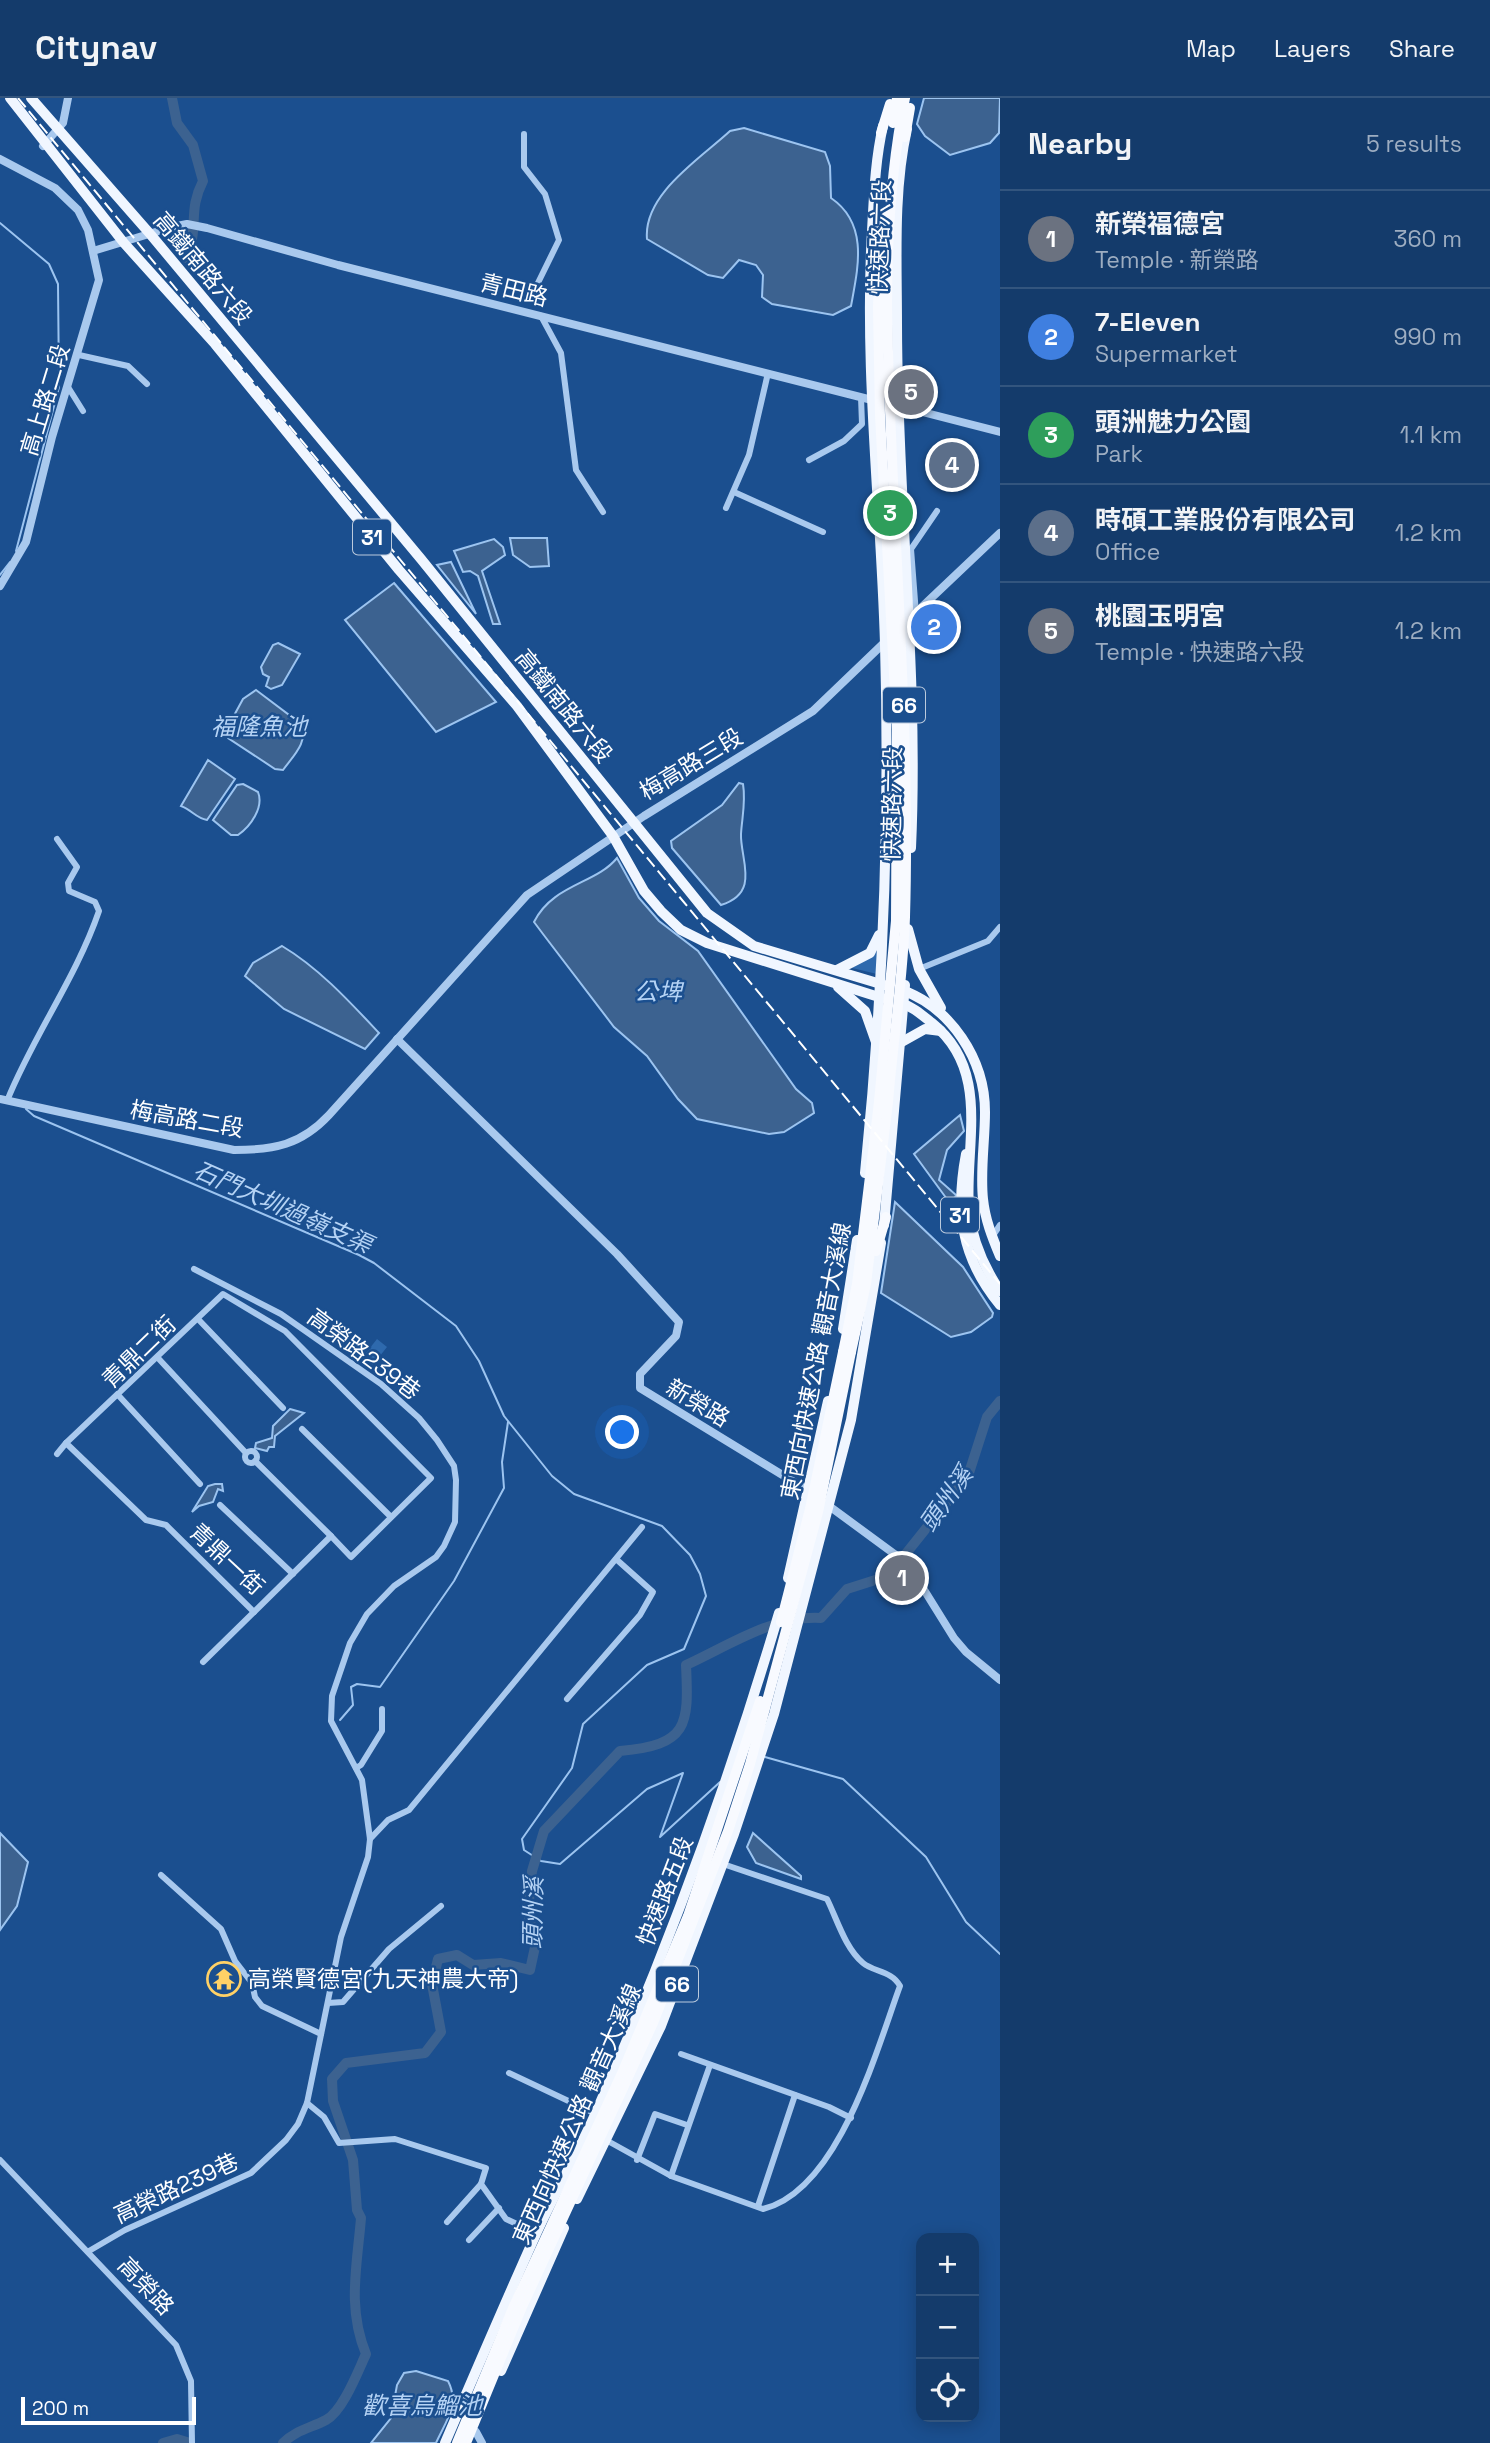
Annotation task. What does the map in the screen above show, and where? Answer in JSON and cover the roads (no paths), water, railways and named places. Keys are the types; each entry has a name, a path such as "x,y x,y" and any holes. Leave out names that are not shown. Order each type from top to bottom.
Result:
{"highway":[{"path":"881,133 892,98"},
{"name":"東西向快速公路 觀音大溪線","path":"883,1102 895,921 897,729 880,415 878,307 892,98"},
{"name":"東西向快速公路 觀音大溪線","path":"457,2443 556,2210 645,2020 717,1835 769,1670 810,1509 862,1284 905,921 905,728 889,417 887,251 897,137 905,98"},
{"path":"905,136 913,98"},
{"path":"862,1211 862,1284"},
{"path":"862,1284 886,1217"},
{"name":"東西向快速公路 觀音大溪線","path":"469,2443 522,2309 653,2023 728,1831 750,1764 818,1512 847,1352"}],"main road":[{"name":"31","path":"10,98 44,144"},
{"name":"31","path":"31,98 57,130"},
{"name":"高鐵南路六段","path":"57,130 151,234 421,559 707,913 754,946 905,991 939,1009 961,1037 973,1058 984,1094 983,1198 992,1237 1000,1256"},
{"name":"快速路六段","path":"805,1489 834,1378 862,1211 878,1048 878,998 884,918 885,642 866,398 870,268 881,133"},
{"name":"快速路六段","path":"828,1505 851,1420 886,1217 905,991 914,778 913,616 897,406 899,223 905,136"},
{"name":"高鐵南路六段","path":"44,144 124,243 215,344 399,570 517,706 613,836 645,891 681,930 707,943 819,976 878,998 904,1003 942,1031 962,1063 972,1097 970,1213 978,1247 1000,1291"},
{"path":"837,970 870,953 884,918"},
{"name":"31","path":"907,923 919,969 961,1037"},
{"path":"819,976 844,989 866,1011 878,1048"},
{"path":"900,1043 925,1029 942,1031"},
{"name":"高鐵南路六段","path":"973,1115 959,1195 960,1216 971,1262 1000,1305"},
{"name":"快速路五段","path":"445,2443 537,2234 596,2114 675,1919 734,1758 773,1633 805,1489"},
{"name":"快速路五段","path":"469,2443 569,2217 661,2025 723,1864 774,1714 828,1505"}],"street":[{"path":"44,144 63,123 68,98"},
{"path":"524,134 524,167 545,194 559,240 534,291"},
{"name":"高上路二段","path":"0,159 55,188 67,198 88,230 99,280 26,542 0,586"},
{"name":"青田路","path":"124,243 172,227 196,226 1000,432"},
{"path":"93,251 124,243"},
{"path":"541,316 561,353 576,470 603,512"},
{"path":"79,355 128,366 147,384"},
{"path":"726,508 748,454 768,373"},
{"path":"68,387 83,411"},
{"path":"809,460 844,441 862,424 866,398"},
{"path":"734,492 823,532"},
{"path":"913,616 911,549 937,511"},
{"name":"梅高路三段","path":"405,1030 527,895 613,836 813,711 1000,533"},
{"path":"6,1099 60,998 99,911 96,902 69,891 68,883 76,867 57,839"},
{"path":"919,969 988,942 1000,928"},
{"name":"梅高路二段","path":"6,1099 234,1150 270,1150 303,1139 317,1128 405,1030"},
{"name":"新榮路","path":"397,1039 617,1254 679,1322 676,1336 640,1374 640,1388 805,1489 908,1564 954,1638 966,1652 1000,1679"},
{"path":"992,1237 1000,1225"},
{"name":"高榮路239巷","path":"89,2251 125,2230 251,2174 286,2140 298,2124 307,2103 341,1937 368,1857 370,1839 362,1780 329,1712 338,1673 367,1614 394,1586 436,1558 454,1522 454,1466 419,1418 381,1384 281,1314 194,1269"},
{"name":"青鼎二街","path":"57,1454 223,1294 285,1331 431,1478 391,1517"},
{"path":"198,1319 283,1408"},
{"path":"158,1358 246,1453 246,1461 255,1461 351,1557 391,1517 302,1429"},
{"path":"119,1396 200,1485"},
{"name":"青鼎一街","path":"66,1443 146,1520 166,1525 254,1612 331,1536"},
{"path":"220,1505 293,1574"},
{"path":"370,1839 388,1820 409,1810 642,1527"},
{"path":"567,1699 640,1615 653,1592 616,1559"},
{"path":"203,1662 254,1612"},
{"path":"356,1768 361,1765 382,1731 382,1709"},
{"path":"606,2140 637,2160 671,2176 763,2209 772,2207 813,2177 851,2118 900,1986 897,1981 864,1964 850,1947 827,1899 723,1864"},
{"path":"161,1875 221,1929 235,1961 252,1983 254,1997 262,2006 321,2034"},
{"path":"328,2003 343,2002 388,1949 441,1906"},
{"path":"681,2054 851,2118"},
{"path":"671,2176 709,2065"},
{"path":"509,2073 596,2114"},
{"path":"758,2206 795,2095"},
{"path":"307,2103 324,2117 339,2143 395,2139 486,2168 481,2184 447,2222"},
{"path":"637,2160 655,2114 687,2125"},
{"name":"高榮路","path":"0,2160 89,2251 180,2351 191,2381 192,2443"},
{"path":"481,2184 506,2219 537,2234"},
{"path":"469,2240 499,2208"},
{"path":"476,2432 482,2443"}],"water":[{"path":"924,98 1000,98 999,133 990,143 950,155 925,136 917,124"},
{"path":"744,128 825,152 830,166 831,198 851,220 856,234 858,262 851,306 833,315 772,304 762,297 763,275 756,265 739,260 723,278 708,275 647,239 648,223 654,207 676,178 730,131"},
{"path":"510,538 547,538 549,566 530,567 513,555"},
{"path":"494,539 503,547 505,555 482,571 500,624 493,624 478,576 470,571 463,572 454,551"},
{"path":"451,562 476,614 437,565"},
{"path":"394,583 496,702 436,732 345,620"},
{"path":"278,643 300,654 282,685 271,689 266,686 269,677 263,674 261,667 273,645"},
{"name":"福隆魚池","path":"256,690 301,724 301,743 283,770 275,769 228,738 225,732 243,699"},
{"path":"208,760 235,779 207,820 181,806"},
{"path":"739,783 743,784 744,791 741,844 745,884 733,900 721,905 672,848 671,841 722,805"},
{"path":"243,784 258,792 258,810 247,827 238,835 231,835 213,820 237,785"},
{"name":"公埤","path":"617,858 639,898 659,921 698,951 796,1089 812,1103 814,1113 784,1132 769,1134 697,1119 678,1099 647,1056 614,1027 534,922 552,900 598,874"},
{"path":"282,946 321,975 379,1033 365,1049 284,1009 245,976 253,963"},
{"path":"960,1115 964,1131 947,1150 939,1180 956,1195 952,1206 914,1154"},
{"path":"895,1202 963,1267 993,1313 992,1317 971,1332 951,1337 881,1293"},
{"path":"290,1409 304,1413 275,1436 274,1447 269,1447 267,1451 255,1448 256,1443 272,1438 273,1426"},
{"path":"222,1484 223,1491 218,1489 213,1502 199,1506 192,1512 208,1486"},
{"path":"0,1833 28,1862 17,1906 0,1930"},
{"path":"753,1833 801,1876 801,1879 756,1863 747,1847"},
{"name":"歡喜烏鰡池","path":"416,2371 448,2381 451,2389 452,2405 436,2443 371,2443 391,2418 397,2385 404,2373"}],"waterway":[{"path":"172,98 177,123 193,145 203,181 198,192 192,237 186,258"},
{"name":"石門大圳過嶺支渠","path":"0,223 49,264 58,284 59,387 16,551"},
{"name":"石門大圳過嶺支渠","path":"0,575 10,562"},
{"name":"石門大圳過嶺支渠","path":"26,1109 34,1116 374,1263 456,1326 479,1361 504,1416 552,1476 574,1494 662,1526 690,1555 700,1574 706,1596 684,1649 647,1665 583,1724 572,1768 522,1839 524,1850 541,1861 560,1864 647,1789 683,1773 660,1837 720,1782"},
{"name":"頭州溪","path":"283,2443 332,2415 349,2390 366,2354 360,2337 355,2303 361,2218 357,2210 353,2160 333,2101 332,2079 346,2063 425,2053 441,2032 432,1984 438,1959 457,1955 473,1965 501,1963 530,1970 535,1947 528,1911 532,1871 544,1831 620,1751 659,1744 680,1729 687,1703 686,1665 768,1627 803,1618 821,1618 847,1589 888,1576 968,1476 987,1417 1000,1401"},
{"path":"340,1720 353,1705 351,1687 357,1684 380,1687 454,1581 504,1488 502,1462 508,1422"},
{"name":"石門大圳過嶺支渠","path":"765,1757 843,1779 926,1857 966,1922 1000,1954"},
{"name":"頭州溪","path":"163,2443 177,2439 190,2443"}],"railway":[{"path":"18,98 1000,1284"}],"place":[{"name":"桃園玉明宮","path":"911,392"},
{"name":"時碩工業股份有限公司","path":"952,465"},
{"name":"頭洲魅力公園","path":"890,513"},
{"name":"7-Eleven","path":"934,627"},
{"name":"新榮福德宮","path":"902,1578"},
{"name":"高榮賢德宮(九天神農大帝)","path":"224,1979"}]}
